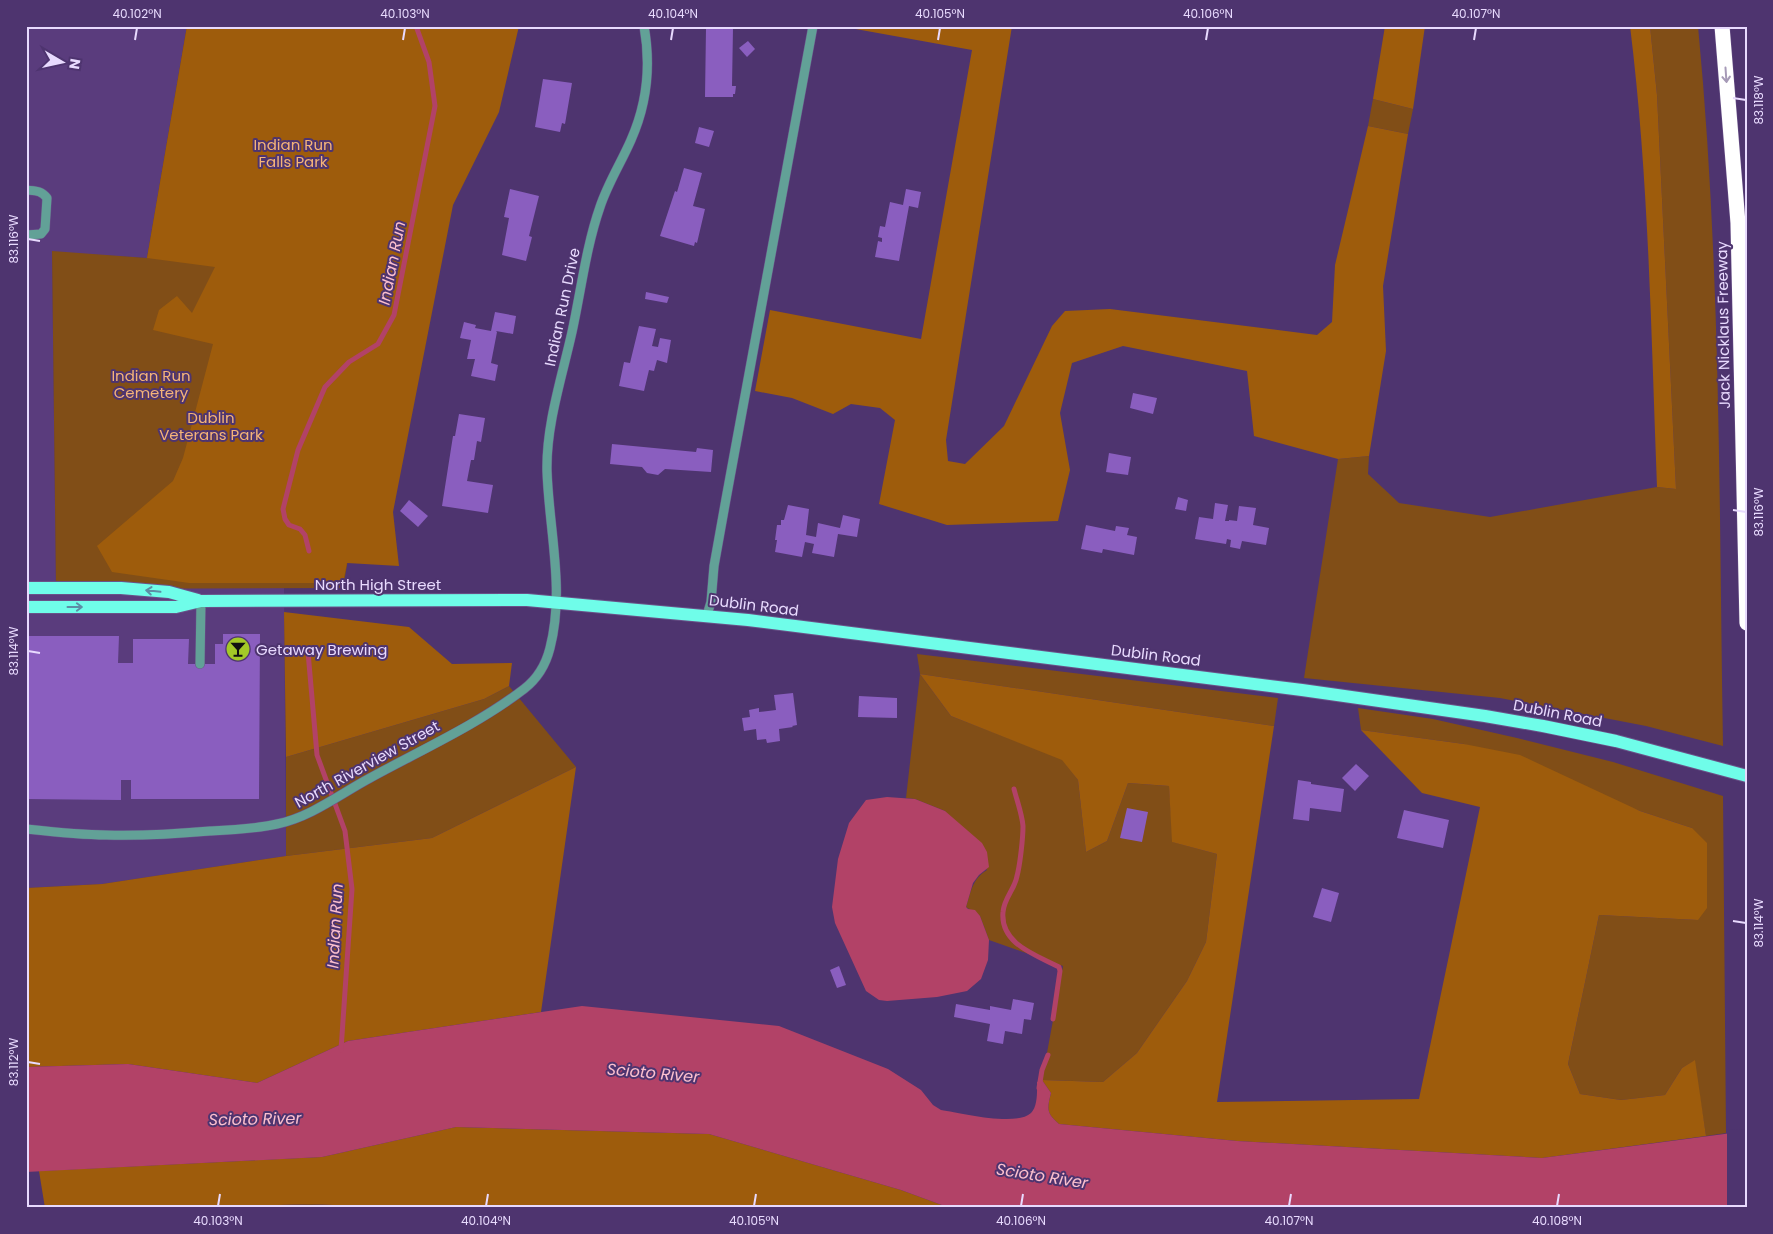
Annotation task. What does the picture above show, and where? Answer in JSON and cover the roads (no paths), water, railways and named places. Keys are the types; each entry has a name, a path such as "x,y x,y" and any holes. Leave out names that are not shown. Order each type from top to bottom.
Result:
{"highway":[{"name":"Jack Nicklaus Freeway","path":"1722,26 1738,223 1747,623"}],"main road":[{"name":"North High Street","path":"26,588 121,588 169,592 201,601"},
{"name":"North High Street","path":"26,607 176,607 201,601 527,600 555,602"},
{"name":"Dublin Road","path":"555,602 707,615 1312,691 1485,716 1616,741 1747,776"}],"street":[{"name":"Indian Run Drive","path":"555,602 555,550 547,469 552,420 592,232 609,184 631,140 641,113 646,90 647,67 647,45 644,26"},
{"path":"707,615 711,602 714,566 724,509 813,26"},
{"path":"26,190 37,190 47,198 45,229 41,234 26,235"},
{"path":"200,664 201,601"},
{"name":"North Riverview Street","path":"26,829 105,835 165,834 257,828 281,823 311,812 474,722 525,688 545,664 553,633 555,602"}],"water":[{"path":"887,797 915,799 945,811 982,843 987,852 989,867 973,883 966,907 975,910 980,916 989,940 988,960 981,979 967,991 937,997 879,1000 866,991 835,923 832,907 838,859 849,823 866,800"},
{"name":"Scioto River","path":"582,1006 779,1026 888,1069 921,1090 933,1105 941,1110 988,1118 1013,1119 1024,1117 1031,1113 1036,1102 1037,1082 1042,1080 1051,1093 1048,1107 1050,1114 1059,1124 1237,1141 1542,1158 1747,1131 1747,1208 950,1208 901,1190 709,1134 456,1127 322,1157 26,1172 26,1067 128,1064 257,1083 348,1041"}],"waterway":[{"name":"Indian Run","path":"309,551 305,535 300,529 289,525 285,519 283,509 298,450 325,387 349,362 378,344 394,315 435,106 429,62 416,26"},
{"name":"Indian Run","path":"308,652 317,755 345,831 352,889 341,1050"},
{"path":"1014,789 1023,826 1016,881 1004,907 1004,923 1007,932 1021,947 1059,967 1053,1019"},
{"path":"1039,1088 1042,1070 1048,1055"}],"place":[{"name":"Getaway Brewing","path":"238,649"}],"park label":[{"name":"Indian Run Falls Park","path":"293,152"},
{"name":"Indian Run Cemetery","path":"151,384"},
{"name":"Dublin Veterans Park","path":"211,426"}]}
